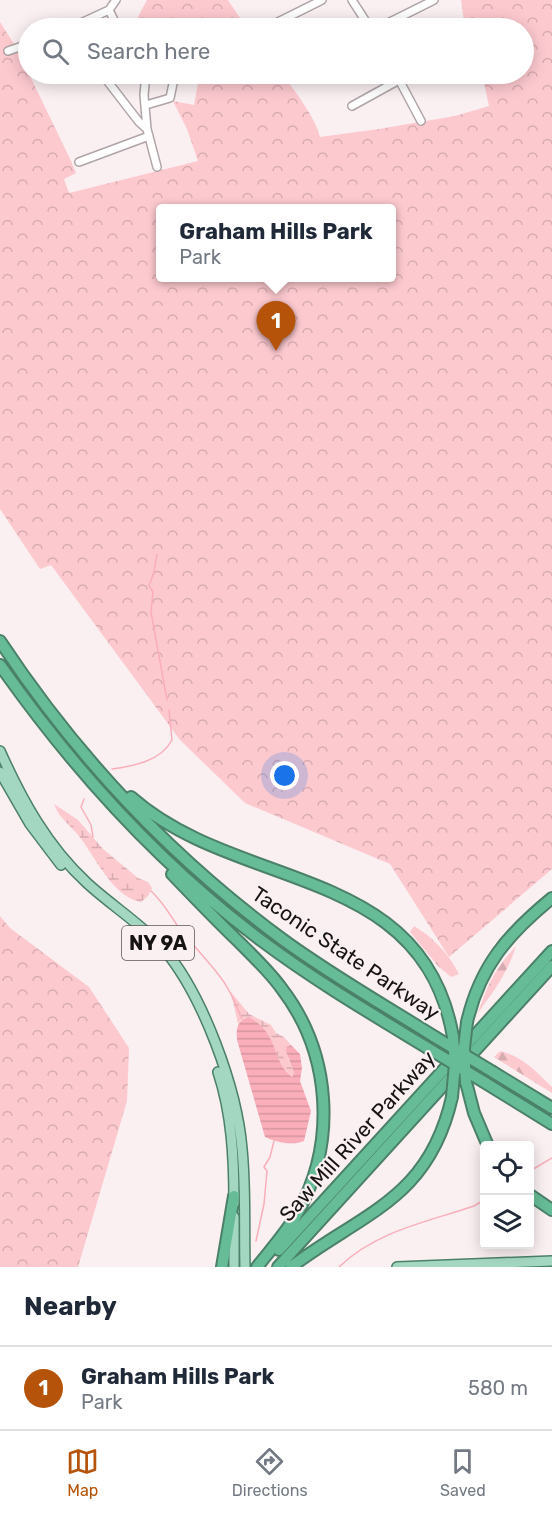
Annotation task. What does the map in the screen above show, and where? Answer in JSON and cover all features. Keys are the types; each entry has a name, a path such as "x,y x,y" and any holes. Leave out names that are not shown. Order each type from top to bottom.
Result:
{"highway":[{"name":"Taconic State Parkway","path":"0,641 53,717 128,803 173,848 254,918 327,970 552,1108"},
{"name":"Taconic State Parkway","path":"0,665 67,755 104,798 191,883 261,940 327,986 552,1124"},
{"path":"92,763 137,803 176,830 347,899 385,921 411,945 431,974 446,1007 453,1037 455,1064 452,1097 444,1126 433,1149 407,1185 381,1209 291,1267"},
{"path":"137,832 163,866 281,987 302,1020 316,1057 324,1110 317,1164 298,1212 261,1265"},
{"path":"486,1141 474,1113 466,1082 464,1058 467,1022 479,984 498,951 517,929 552,898"},
{"name":"Saw Mill River Parkway","path":"261,1265 552,951"},
{"name":"Saw Mill River Parkway","path":"278,1267 552,966"},
{"path":"531,1195 552,1210"},
{"path":"222,1267 234,1196"}],"main road":[{"name":"NY 9A","path":"0,751 29,811 50,841 87,882 156,941 179,969 197,1000 229,1086 240,1130 244,1167 245,1267"},
{"name":"NY 9A","path":"0,772 30,824 52,854 83,887 153,947 187,993 202,1026 223,1089 232,1140 234,1267"},
{"path":"397,1267 551,1264"}],"street":[{"path":"92,18 109,10 116,0"},
{"path":"290,18 313,2 322,0"},
{"path":"352,0 364,18"},
{"path":"398,18 434,0"},
{"path":"109,10 113,18"},
{"path":"8,51 18,48"},
{"path":"110,84 148,133"},
{"path":"146,84 148,133 158,167"},
{"path":"146,105 170,98 173,84"},
{"path":"352,106 385,84"},
{"path":"401,84 421,121"},
{"path":"80,162 148,133"}],"green space":[{"path":"147,0 228,0 240,18 137,18"},
{"path":"461,0 552,0 552,869 449,957 390,864 245,803 180,740 51,565 40,569 0,509 0,22 18,51 18,84 34,84 76,173 64,179 69,193 198,161 187,129 173,101 194,105 198,84 289,84 309,113 320,137 455,116 489,106 484,84 534,84 534,18 464,18"},
{"path":"54,804 78,820 103,849 138,878 148,882 152,888 148,896 141,902 131,899 114,886 78,835 59,814"},
{"path":"0,916 10,928 89,987 129,1048 127,1101 78,1267 0,1267"},
{"path":"414,926 440,947 459,974 451,977 438,966 410,932"},
{"path":"516,946 505,973 478,1013 493,977"},
{"path":"231,992 249,1014 271,1025 276,1033 284,1037 291,1045 287,1047 288,1058 294,1073 292,1077 258,1023 249,1017 242,1019 238,1024"},
{"path":"500,1051 529,1065 552,1087 552,1093 494,1057"}],"shaded area":[{"path":"249,1017 259,1023 265,1031 285,1070 292,1077 294,1073 286,1051 287,1047 291,1045 300,1054 302,1068 300,1081 311,1111 304,1141 284,1143 265,1137 237,1040 238,1026 242,1020"}],"waterway":[{"path":"157,554 149,586 153,592 151,612 167,700"},
{"path":"112,769 154,758 167,747 172,740 169,710"},
{"path":"84,799 81,807 91,825 93,837"},
{"path":"151,891 222,979 242,1019"},
{"path":"256,1241 264,1204 267,1171 264,1167 270,1157 274,1141"},
{"path":"534,1169 552,1158"},
{"path":"339,1267 353,1255 386,1236 480,1202"}],"place":[{"name":"Graham Hills Park","path":"276,351"}]}
